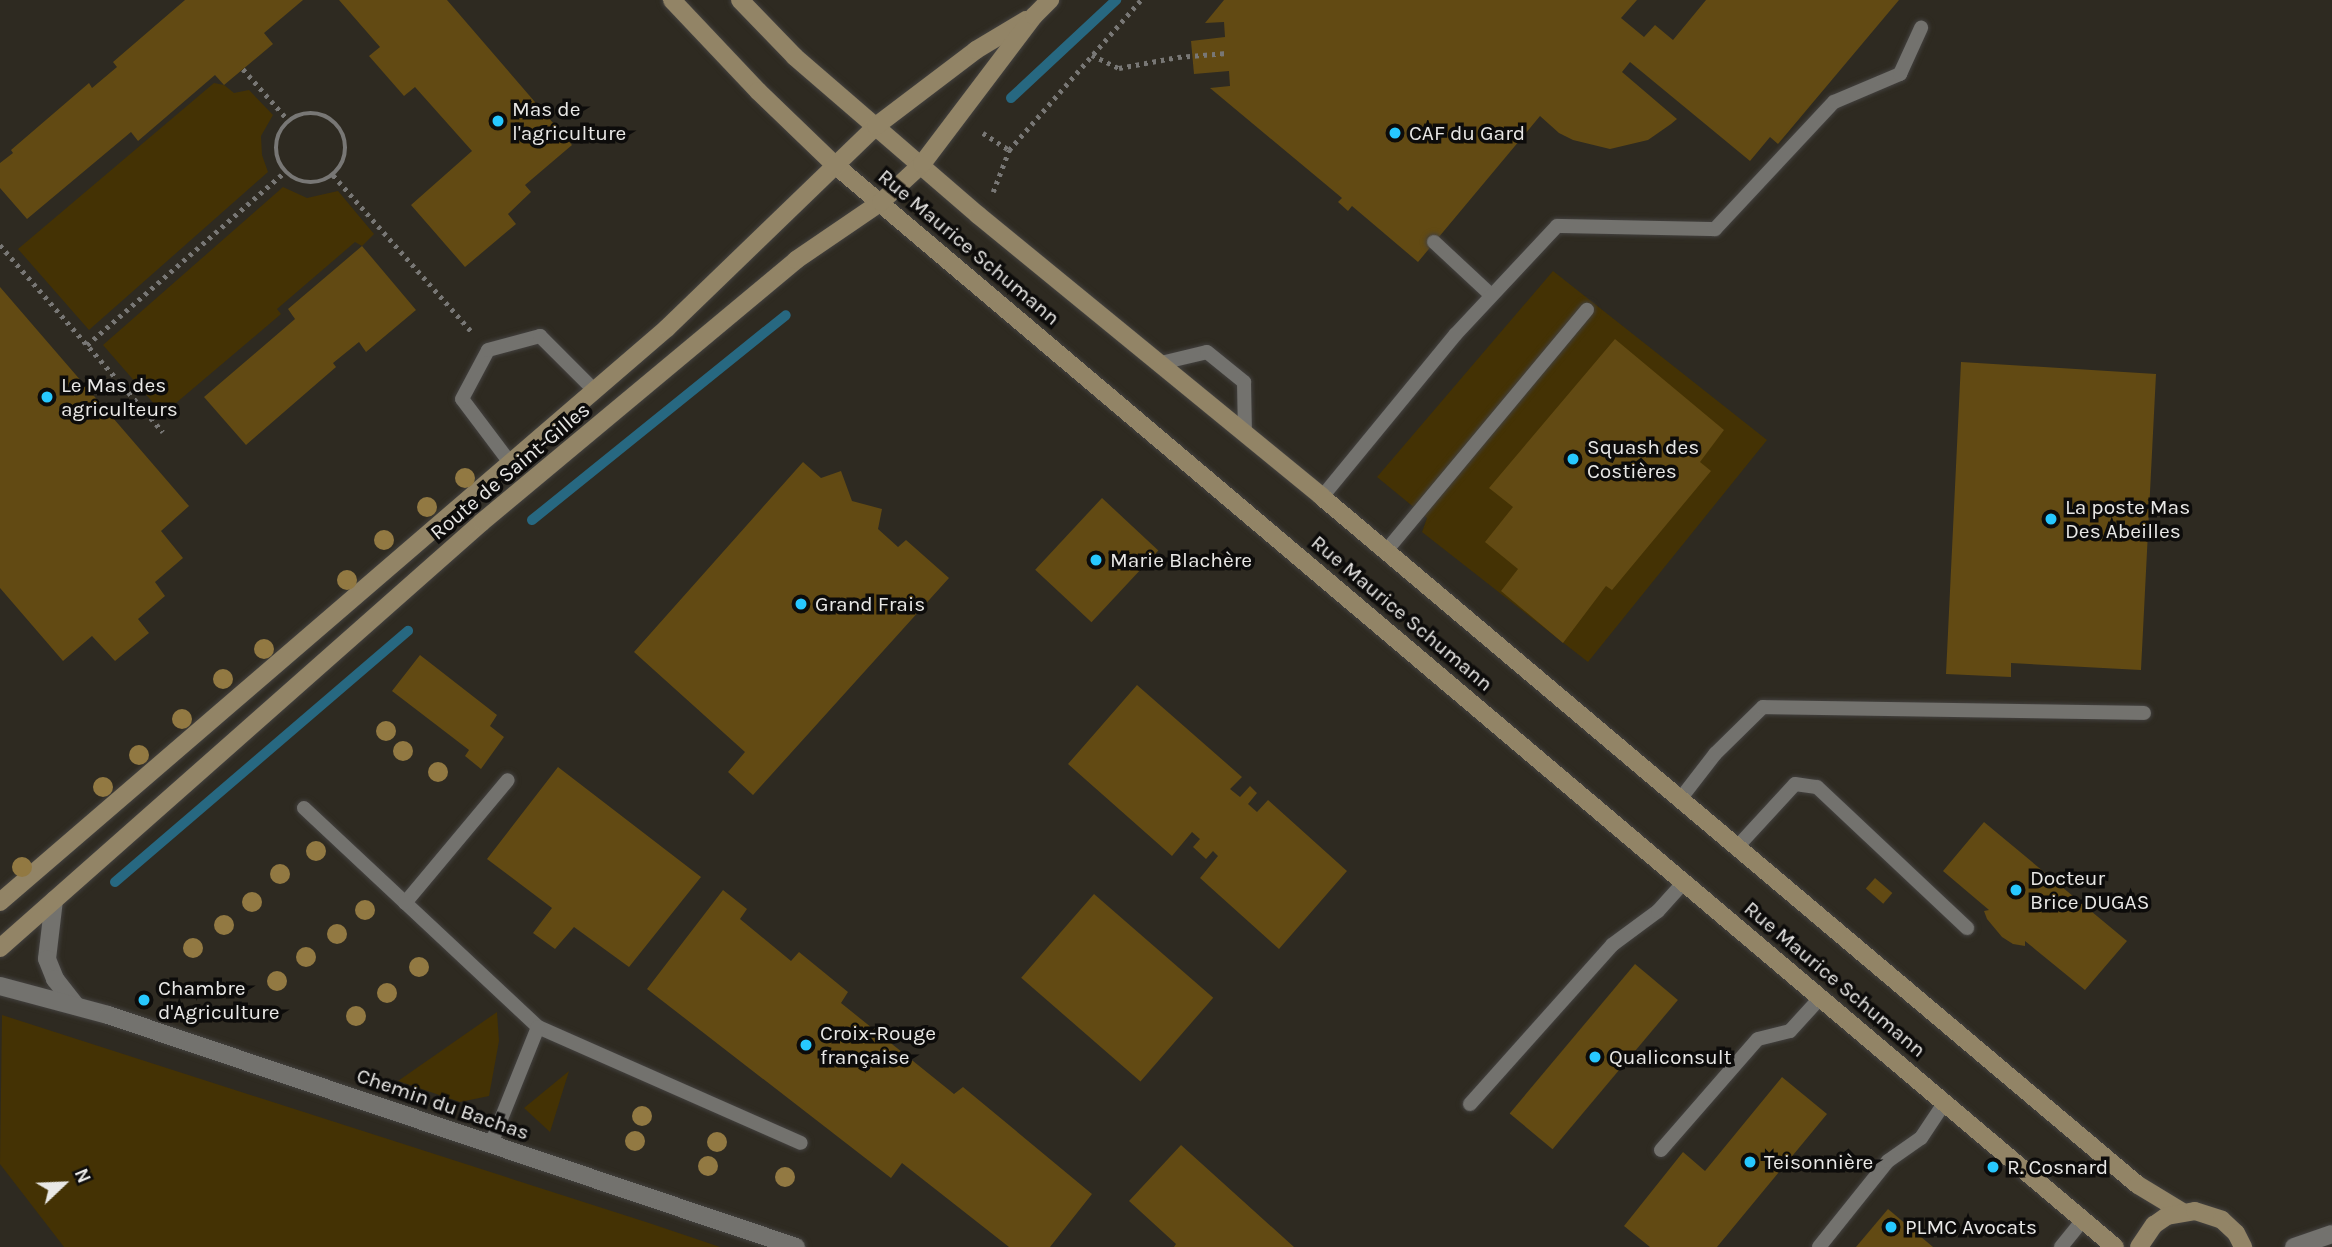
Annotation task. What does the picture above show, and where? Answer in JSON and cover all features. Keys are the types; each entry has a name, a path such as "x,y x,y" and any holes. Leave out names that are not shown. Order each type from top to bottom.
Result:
{"main road":[{"name":"Rue Maurice Schumann","path":"672,0 758,91 835,165 2115,1247"},
{"name":"Rue Maurice Schumann","path":"740,0 795,57 978,215 1322,497 2138,1185 2182,1211"},
{"name":"Route de Saint-Gilles","path":"0,948 530,481 796,260 881,202 922,164 1034,16 1050,0"},
{"name":"Route de Saint-Gilles","path":"0,902 595,391 667,327 876,126 976,50 1034,16"},
{"path":"2139,1247 2154,1225 2182,1211 2209,1213 2222,1220 2236,1233 2243,1247"}],"street":[{"path":"54,900 47,959 55,979 76,1006"},
{"name":"Chemin du Bachas","path":"0,986 76,1006 796,1247"},
{"path":"2294,1247 2332,1234"}],"lane":[{"path":"1322,497 1491,295 1556,226 1715,229 1834,102 1899,74 1920,28"},
{"path":"1434,242 1491,295"},
{"path":"1386,551 1587,310"},
{"path":"511,464 462,399 488,350 540,336 595,391"},
{"path":"1161,363 1207,352 1235,374 1244,382 1245,433"},
{"path":"1681,798 1716,754 1763,707 2144,713"},
{"path":"405,903 508,780"},
{"path":"1738,846 1795,784 1817,788 1968,928"},
{"path":"304,808 538,1027 801,1143"},
{"path":"1471,1104 1612,945 1658,911 1685,881"},
{"path":"1661,1150 1758,1039 1790,1031 1821,997"},
{"path":"491,1144 538,1027"},
{"path":"1819,1247 1888,1161 1921,1138 1945,1102"},
{"path":"2061,1247 2084,1220"}],"path":[{"path":"992,197 1009,150 1141,0"},
{"path":"1093,55 1119,68 1178,57 1227,53"},
{"path":"243,69 289,121"},
{"path":"305,114 317,114 337,124 343,133 345,156 333,175 311,183 300,181 286,171 277,156 276,145 279,134 289,121 305,114"},
{"path":"983,133 1009,150"},
{"path":"87,345 286,171"},
{"path":"333,175 488,350"},
{"path":"0,246 163,432"}],"shaded area":[{"path":"0,0 2332,0 2332,1247 0,1247"},
{"path":"214,83 224,85 234,93 249,90 273,115 261,136 262,155 268,172 89,330 18,249"},
{"path":"283,187 307,198 338,191 374,234 362,246 355,242 277,309 281,314 163,414 103,345"},
{"name":"Squash des Costières","path":"1553,271 1767,440 1588,662 1422,532 1427,518 1377,477"},
{"path":"497,1012 499,1041 489,1096 460,1102 398,1081"},
{"path":"2,1015 720,1247 64,1247 0,1164"},
{"path":"569,1071 550,1132 524,1108"}],"building":[{"path":"185,0 303,0 264,33 273,44 224,85 215,75 138,141 131,132 27,219 0,188 0,163 13,153 11,150 89,83 92,88 117,67 113,62"},
{"name":"Mas de l'agriculture","path":"339,0 447,0 572,145 525,185 531,192 508,214 516,224 465,267 411,205 472,151 415,87 404,96 369,56 380,47"},
{"name":"CAF du Gard","path":"1224,0 1637,0 1621,18 1644,37 1655,25 1673,40 1706,0 1899,0 1778,144 1770,137 1750,161 1630,62 1622,72 1677,119 1648,140 1610,149 1573,140 1559,133 1540,116 1418,262 1352,206 1348,211 1338,202 1342,198 1210,88 1230,86 1229,71 1194,74 1191,41 1225,37 1224,22 1205,23"},
{"path":"362,246 416,310 366,352 359,342 333,363 336,367 246,445 204,397 295,319 288,309"},
{"name":"Le Mas des agriculteurs","path":"0,287 189,506 161,531 183,558 155,582 165,596 138,619 149,633 115,661 92,636 63,661 0,588"},
{"path":"1615,339 1724,430 1700,462 1711,471 1612,590 1606,586 1563,643 1501,591 1518,569 1485,542 1513,507 1489,488"},
{"name":"La poste Mas Des Abeilles","path":"1961,362 2156,374 2141,670 2011,663 2011,677 1946,674"},
{"name":"Grand Frais","path":"803,462 821,478 841,471 852,501 882,509 878,529 898,547 906,540 949,578 753,795 728,772 745,752 634,652"},
{"name":"Marie Blachère","path":"1102,498 1158,551 1091,622 1035,570"},
{"path":"420,655 497,715 490,726 504,737 481,769 465,756 469,750 392,691"},
{"path":"1137,685 1242,777 1230,789 1240,797 1250,786 1257,793 1248,804 1257,812 1268,800 1347,871 1279,949 1200,878 1218,856 1213,851 1206,859 1193,847 1200,839 1192,832 1172,856 1068,764"},
{"path":"558,767 701,877 629,967 574,927 555,949 533,933 552,908 487,859"},
{"name":"Docteur Brice DUGAS","path":"1984,822 2127,941 2085,990 2025,941 2025,946 2013,944 2002,937 1987,919 1984,911 1989,910 1943,871"},
{"path":"1875,878 1892,893 1883,904 1866,889"},
{"name":"Croix-Rouge française","path":"723,890 747,909 740,919 791,961 799,952 848,992 841,1003 954,1094 963,1087 1092,1194 1050,1247 1009,1247 902,1163 891,1178 647,989"},
{"path":"1094,894 1213,998 1140,1081 1021,978"},
{"name":"Qualiconsult","path":"1635,964 1678,1000 1553,1149 1510,1113"},
{"name":"Teisonnière","path":"1782,1077 1827,1114 1717,1247 1650,1247 1624,1226 1683,1152 1705,1171"},
{"path":"1181,1145 1294,1247 1174,1247 1176,1244 1129,1201"},
{"name":"PLMC Avocats","path":"1888,1209 1933,1247 1856,1247"}],"waterway":[{"path":"1011,98 1116,0"},
{"path":"532,520 786,315"},
{"path":"115,882 408,631"}],"place":[{"name":"Mas de l'agriculture","path":"498,121"},
{"name":"CAF du Gard","path":"1395,133"},
{"name":"Le Mas des agriculteurs","path":"47,397"},
{"name":"Squash des Costières","path":"1573,459"},
{"name":"La poste Mas Des Abeilles","path":"2051,519"},
{"name":"Marie Blachère","path":"1096,560"},
{"name":"Grand Frais","path":"801,604"},
{"name":"Docteur Brice DUGAS","path":"2016,890"},
{"name":"Chambre d'Agriculture","path":"144,1000"},
{"name":"Croix-Rouge française","path":"806,1045"},
{"name":"Qualiconsult","path":"1595,1057"},
{"name":"Teisonnière","path":"1750,1162"},
{"name":"R. Cosnard","path":"1993,1167"},
{"name":"PLMC Avocats","path":"1891,1227"}]}
